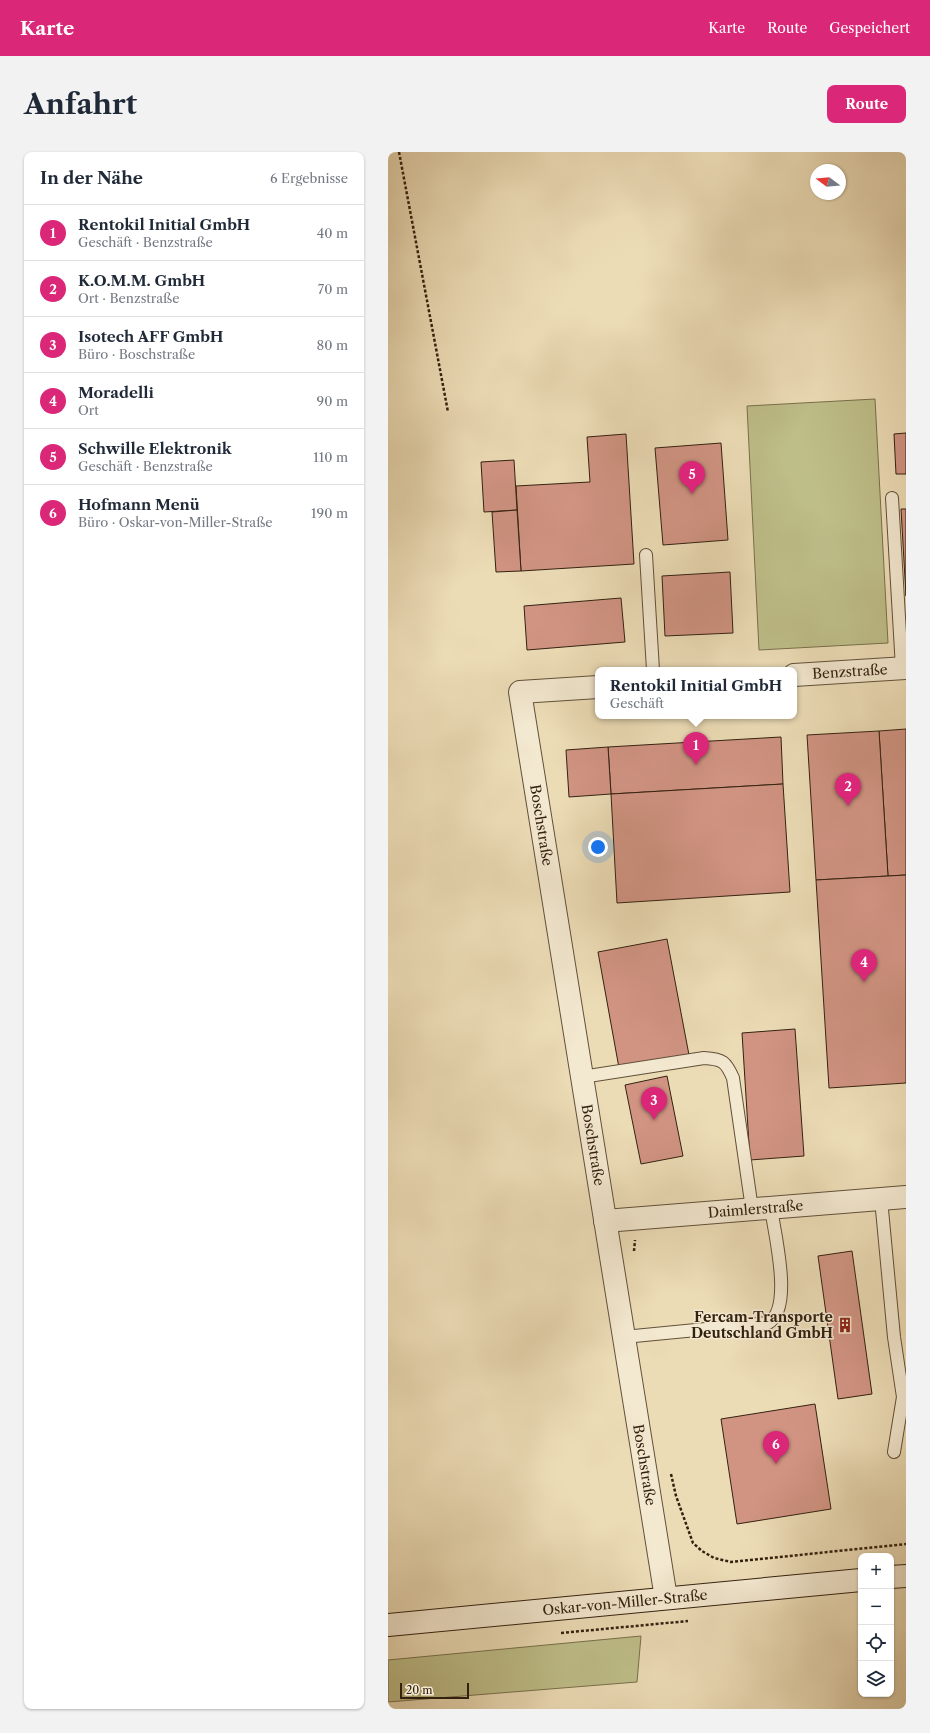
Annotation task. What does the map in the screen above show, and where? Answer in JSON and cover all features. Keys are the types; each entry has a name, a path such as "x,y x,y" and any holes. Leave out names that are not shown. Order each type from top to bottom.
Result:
{"street":[{"name":"Benzstraße","path":"797,675 904,668"},
{"name":"Boschstraße","path":"595,687 520,692 666,1598"},
{"name":"Daimlerstraße","path":"605,1221 906,1197"},
{"path":"894,1577 906,1576"},
{"name":"Oskar-von-Miller-Straße","path":"388,1625 858,1580"}],"lane":[{"path":"892,498 904,668"},
{"path":"646,555 653,667"},
{"path":"582,1077 704,1058 722,1060 727,1064 733,1078 762,1208 782,1285 781,1304 773,1320 768,1323 624,1337"},
{"path":"881,1199 894,1337 903,1397 894,1452"}],"path":[{"path":"399,152 448,412"},
{"path":"632,1219 636,1245 634,1252"},
{"path":"669,1466 676,1496 693,1543 702,1551 714,1558 731,1562 906,1544"}],"green space":[{"path":"875,399 888,643 759,650 747,406"},
{"path":"641,1636 637,1682 388,1702 388,1660"}],"building":[{"path":"906,433 906,474 896,474 894,434"},
{"path":"626,434 634,564 521,571 516,486 590,482 587,437"},
{"path":"721,443 728,540 663,545 655,448"},
{"path":"514,460 517,510 484,512 481,462"},
{"path":"901,509 906,509 906,596"},
{"path":"517,510 521,571 496,572 492,512"},
{"path":"730,572 733,633 665,636 662,576"},
{"path":"621,598 625,642 527,650 524,606"},
{"path":"906,729 906,875 888,876 879,731"},
{"path":"879,731 888,876 816,880 807,735"},
{"path":"781,737 783,784 611,794 608,747"},
{"path":"608,747 611,794 569,797 566,750"},
{"path":"783,784 790,892 617,903 611,794"},
{"path":"906,875 906,1083 829,1088 816,880"},
{"path":"667,939 689,1055 619,1068 598,952"},
{"path":"795,1029 804,1156 750,1160 742,1033"},
{"path":"667,1076 683,1156 641,1164 625,1085"},
{"name":"Fercam-Transporte Deutschland GmbH","path":"852,1251 872,1394 838,1399 818,1256"},
{"path":"815,1404 831,1509 737,1524 721,1419"}],"place":[{"name":"Schwille Elektronik","path":"692,494"},
{"name":"Rentokil Initial GmbH","path":"696,765"},
{"name":"K.O.M.M. GmbH","path":"848,806"},
{"name":"Moradelli","path":"864,982"},
{"name":"Isotech AFF GmbH","path":"654,1120"},
{"name":"Fercam-Transporte Deutschland GmbH","path":"845,1325"},
{"name":"Hofmann Menü","path":"776,1464"}]}
